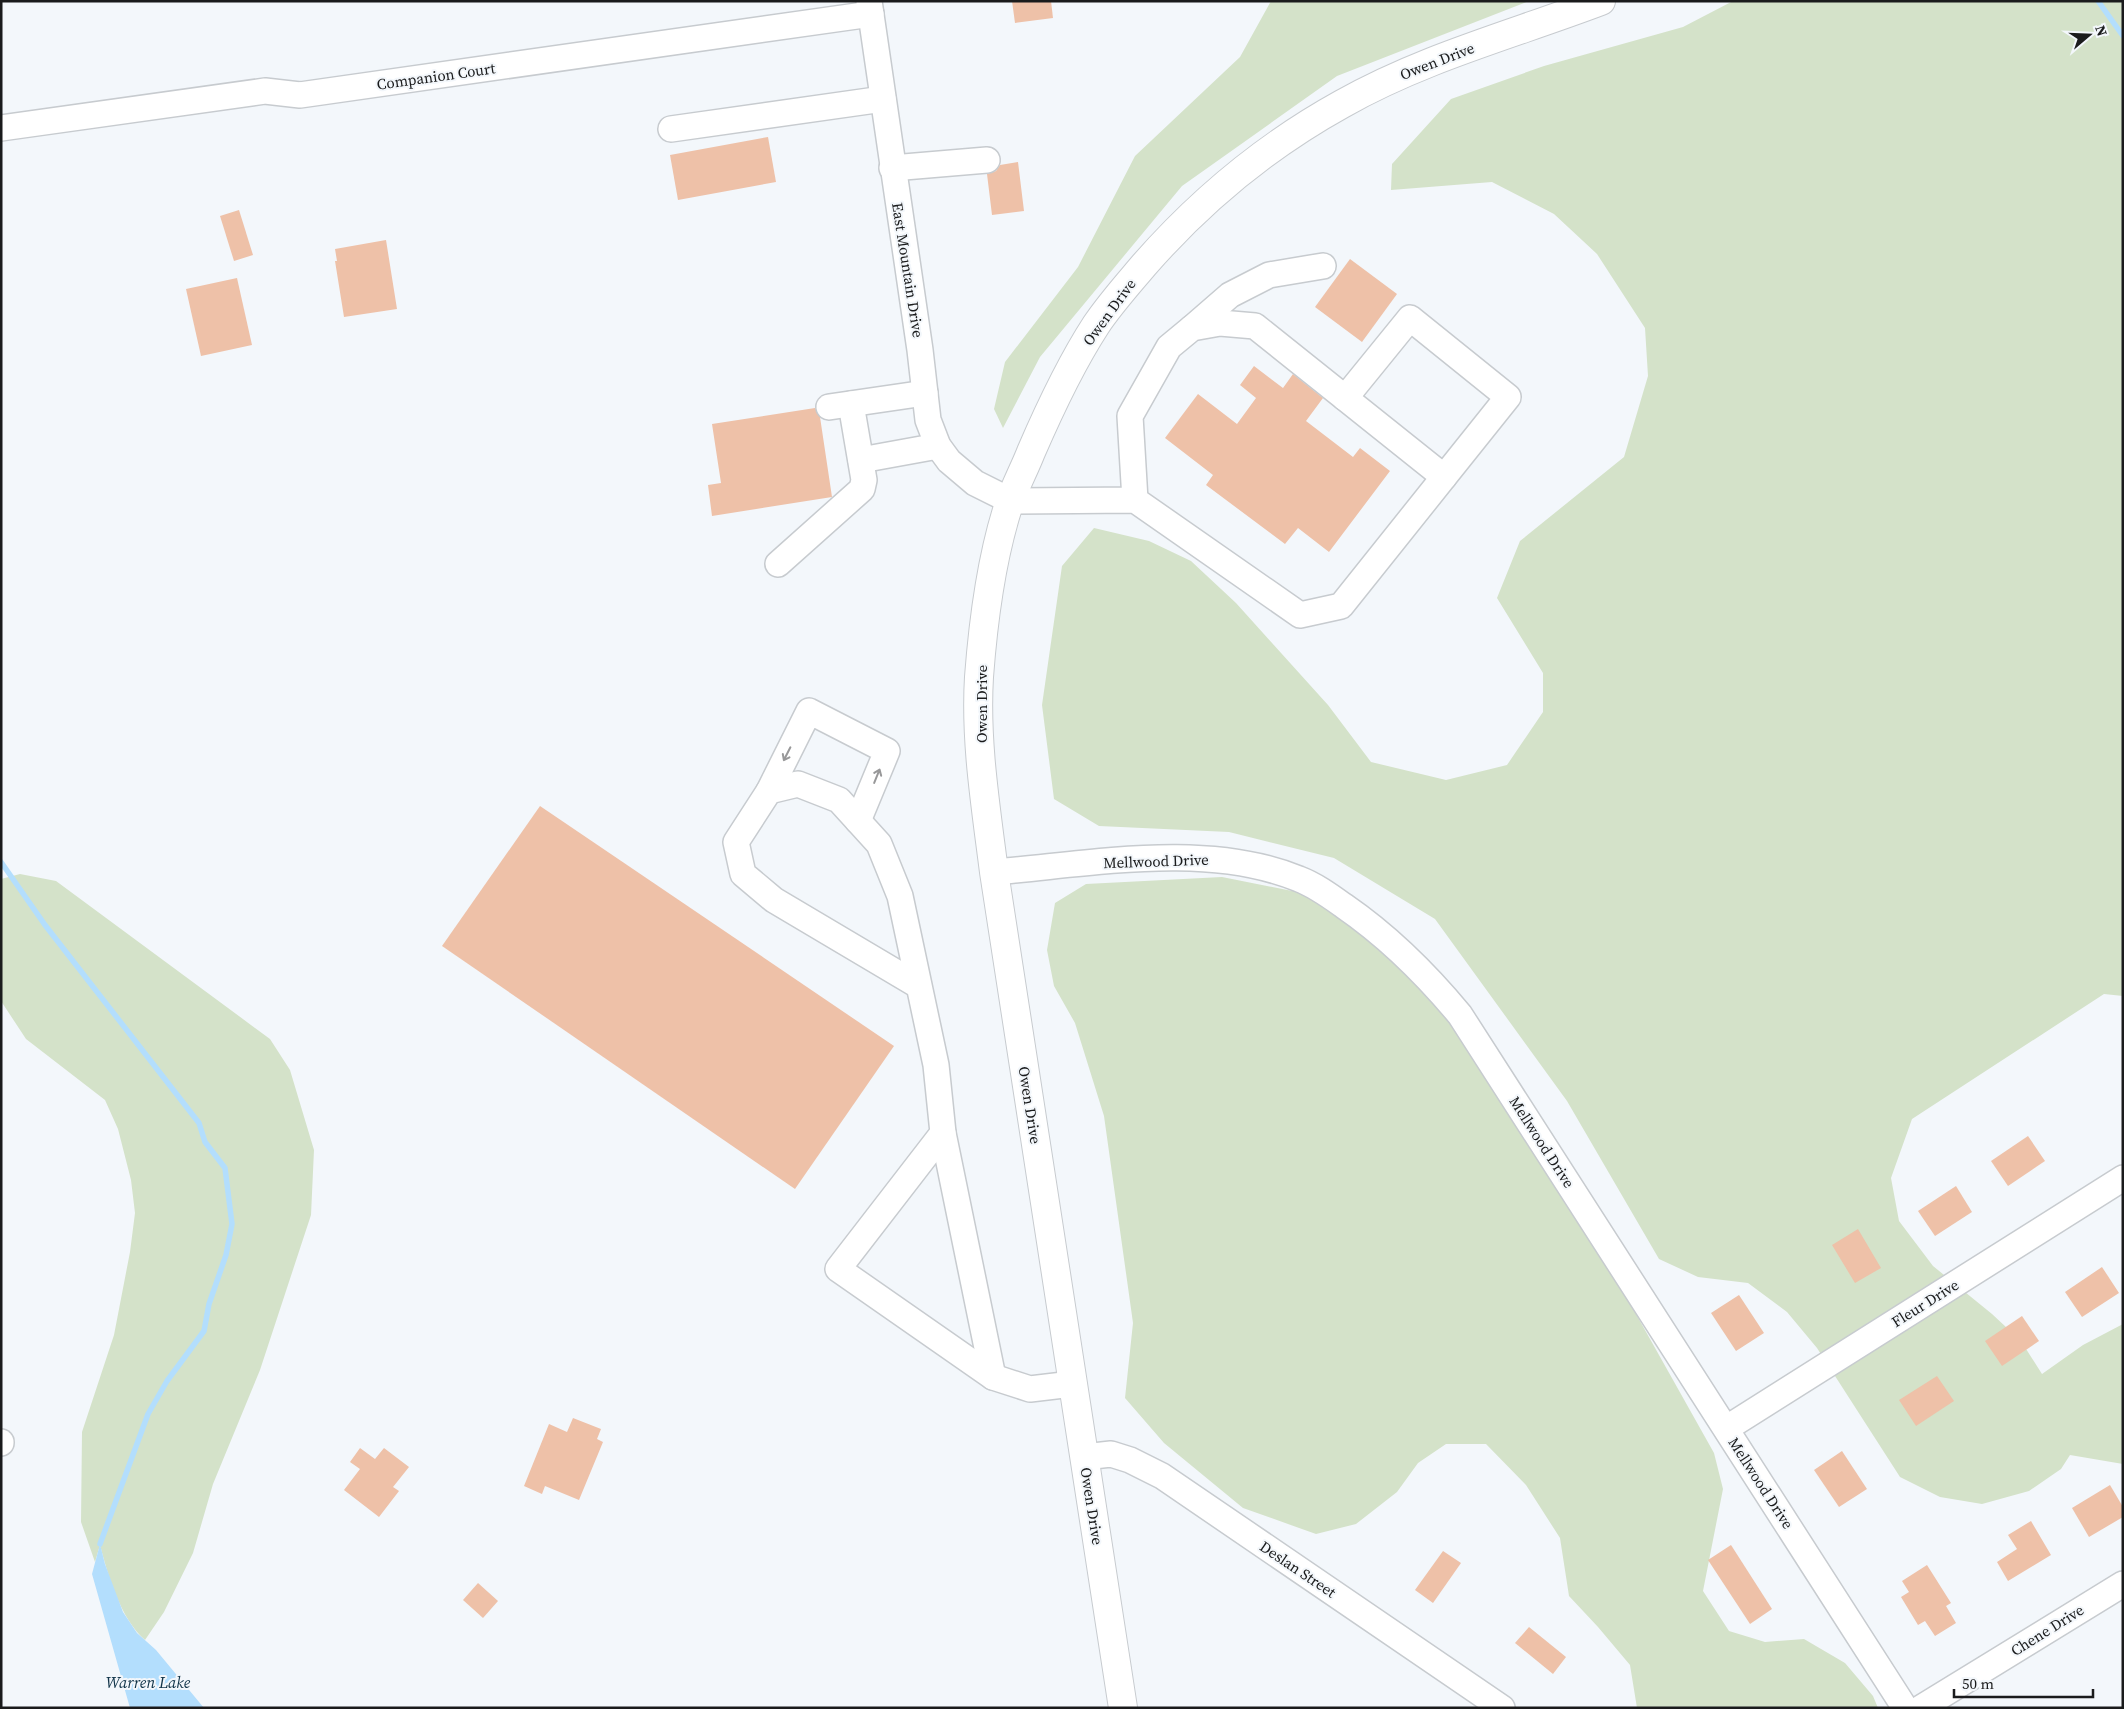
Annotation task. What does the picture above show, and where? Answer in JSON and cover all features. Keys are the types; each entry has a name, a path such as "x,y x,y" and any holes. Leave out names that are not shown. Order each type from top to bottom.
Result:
{"main road":[{"name":"Owen Drive","path":"1124,1708 1072,1384 994,872 985,798 980,734 979,677 994,563 1011,501 1048,411 1072,365 1098,323 1130,281 1163,244 1200,206 1236,175 1272,147 1308,124 1392,78 1432,61 1601,1"}],"street":[{"name":"East Mountain Drive","path":"870,7 928,420 938,446 949,461 975,483 1011,501"},
{"name":"Companion Court","path":"1,128 265,91 300,95 870,7"},
{"path":"671,129 883,99"},
{"path":"892,168 987,160"},
{"path":"1135,500 1130,416 1169,347 1230,295 1269,275 1323,266"},
{"path":"1011,501 1135,500 1300,615 1342,606 1508,397 1410,318 1345,398"},
{"path":"1192,328 1220,323 1254,326 1444,477"},
{"path":"778,564 859,493 864,480 861,460 840,405 925,393"},
{"path":"861,460 938,446"},
{"path":"858,821 887,751 809,711 769,791 736,842 743,874 774,900 919,986"},
{"path":"769,791 798,784 839,800 879,844 900,896 936,1065 942,1133 993,1378"},
{"name":"Mellwood Drive","path":"994,872 1156,858 1221,859 1271,870 1300,879 1326,893 1364,920 1397,947 1460,1015 1905,1708"},
{"path":"942,1133 838,1269 993,1378 1030,1389 1072,1384"},
{"name":"Fleur Drive","path":"1726,1428 2123,1178"},
{"name":"Deslan Street","path":"1084,1457 1110,1454 1130,1460 1162,1476 1502,1708"},
{"name":"Chene Drive","path":"1921,1708 2123,1584"}],"green space":[{"path":"1271,1 1529,1 1337,76 1182,186 1040,357 1003,428 994,409 1005,362 1078,267 1135,156 1240,57"},
{"path":"1733,1 2123,1 2123,996 2104,994 1912,1119 1891,1178 1899,1221 1933,1266 1992,1314 2021,1341 2042,1374 2083,1345 2123,1324 2123,1464 2070,1455 2061,1469 2029,1491 1982,1504 1940,1497 1900,1477 1817,1348 1787,1312 1748,1283 1698,1277 1659,1259 1567,1101 1435,919 1334,858 1229,832 1099,826 1054,799 1042,705 1062,566 1094,528 1149,541 1191,561 1236,603 1328,705 1371,762 1446,780 1507,765 1543,712 1543,673 1497,598 1520,541 1624,457 1648,376 1645,328 1597,254 1554,214 1492,182 1391,190 1392,164 1451,99 1544,66 1683,27"},
{"path":"20,874 56,881 270,1039 290,1070 314,1150 311,1215 260,1370 213,1484 193,1553 164,1612 145,1640 129,1621 122,1609 111,1583 100,1545 95,1562 81,1522 82,1432 114,1335 130,1252 135,1213 131,1180 118,1129 105,1100 26,1039 1,1001 1,879"},
{"path":"1222,877 1302,893 1382,949 1465,1039 1604,1257 1714,1453 1723,1489 1703,1591 1729,1631 1765,1642 1804,1639 1845,1663 1873,1696 1878,1708 1637,1708 1630,1665 1569,1596 1560,1538 1526,1485 1486,1444 1446,1444 1418,1463 1397,1492 1356,1524 1316,1534 1243,1508 1164,1443 1125,1398 1133,1323 1104,1116 1075,1023 1054,986 1047,950 1055,903 1086,884"}],"water":[{"name":"Warren Lake","path":"100,1544 105,1564 123,1612 137,1633 156,1650 204,1708 130,1708 92,1574"}],"building":[{"path":"1012,1 1051,1 1053,18 1015,23"},
{"path":"768,137 776,182 678,200 670,155"},
{"path":"1018,162 1024,211 992,215 987,174 996,171 1000,165"},
{"path":"239,210 253,255 234,261 220,216"},
{"path":"386,240 397,309 344,317 335,261 337,261 335,249"},
{"path":"1350,259 1397,294 1362,342 1315,307"},
{"path":"237,278 252,345 201,356 186,289"},
{"path":"1254,366 1283,388 1293,374 1323,398 1306,421 1353,457 1360,448 1390,471 1329,552 1298,528 1285,544 1206,485 1213,475 1165,438 1198,394 1237,424 1256,398 1240,385"},
{"path":"815,408 820,417 832,497 712,516 708,485 721,483 712,424"},
{"path":"540,806 894,1046 795,1189 442,946"},
{"path":"2028,1136 2045,1161 2008,1186 1991,1161"},
{"path":"1956,1186 1972,1212 1935,1236 1918,1211"},
{"path":"1858,1229 1881,1268 1855,1283 1832,1245"},
{"path":"2102,1267 2119,1293 2082,1317 2065,1292"},
{"path":"1739,1295 1764,1333 1736,1351 1711,1313"},
{"path":"2022,1316 2039,1341 2002,1366 1985,1341"},
{"path":"1937,1376 1954,1401 1916,1426 1899,1400"},
{"path":"573,1418 601,1429 597,1439 603,1442 579,1500 545,1486 542,1494 524,1486 549,1424 567,1432"},
{"path":"360,1448 375,1459 384,1448 409,1467 393,1487 399,1491 379,1517 344,1490 360,1469 350,1462"},
{"path":"1842,1451 1867,1489 1839,1507 1814,1470"},
{"path":"2110,1485 2123,1507 2123,1517 2089,1537 2072,1508"},
{"path":"2031,1521 2051,1555 2008,1581 1997,1562 2017,1549 2008,1535"},
{"path":"1731,1545 1772,1609 1750,1624 1708,1560"},
{"path":"1443,1551 1461,1563 1433,1603 1415,1590"},
{"path":"1927,1565 1951,1603 1946,1606 1956,1623 1935,1636 1925,1621 1918,1625 1901,1597 1909,1592 1902,1581"},
{"path":"478,1583 498,1601 483,1618 463,1600"},
{"path":"1529,1627 1566,1657 1553,1674 1515,1643"}],"waterway":[{"path":"2098,1 2123,36"},
{"path":"1,862 45,925 199,1123 205,1142 225,1168 232,1224 226,1255 209,1304 204,1331 167,1381 148,1414 100,1544"}]}
